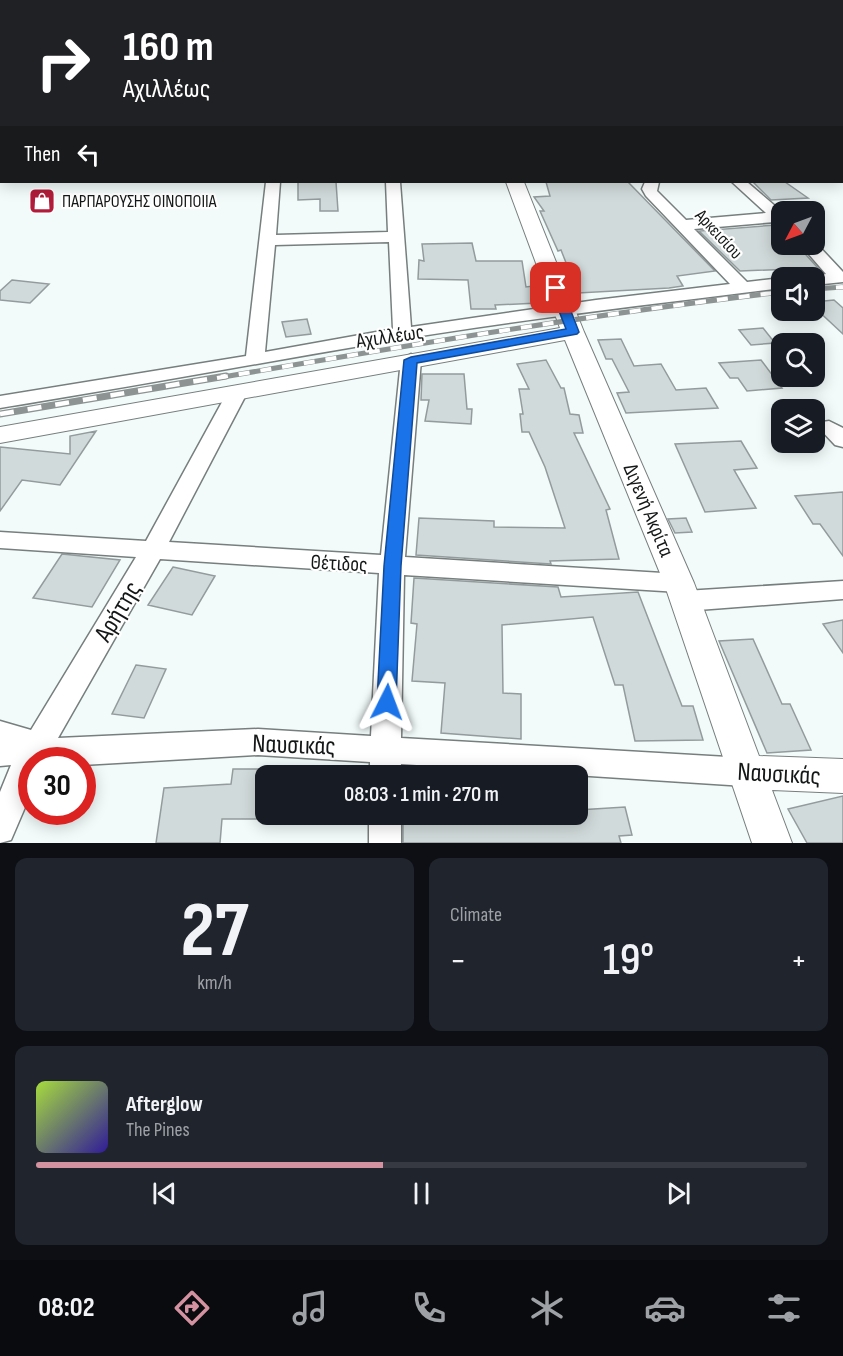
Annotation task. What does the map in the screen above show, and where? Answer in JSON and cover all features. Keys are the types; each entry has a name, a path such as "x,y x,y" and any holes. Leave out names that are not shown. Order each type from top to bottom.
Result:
{"street":[{"path":"255,360 273,183"},
{"path":"393,183 402,334"},
{"name":"Διγενή Ακρίτα","path":"516,183 568,321 682,592 772,843"},
{"name":"Αρκεισίου","path":"652,183 649,190 742,287"},
{"path":"741,183 771,211"},
{"path":"684,225 771,220"},
{"path":"268,240 398,237"},
{"path":"819,255 841,278"},
{"path":"825,279 841,278"},
{"name":"Αχιλλέως","path":"0,435 411,360 568,321 742,287 771,284"},
{"name":"Αχιλλέως","path":"0,402 402,334 568,321"},
{"path":"385,762 392,566 411,360"},
{"name":"Αρήτης","path":"37,747 153,550 237,393"},
{"name":"Θέτιδος","path":"0,540 392,566 682,592 843,590"},
{"name":"Ναυσικάς","path":"0,734 21,739 31,747"},
{"name":"Ναυσικάς","path":"96,751 258,742 385,762 843,776"},
{"path":"0,753 18,751"},
{"name":"Αρήτης","path":"0,829 18,782"},
{"path":"385,825 385,843"}],"building":[{"path":"298,183 336,183 338,211 320,211 320,199 298,200"},
{"path":"546,183 629,183 715,271 677,276 683,286 578,293 561,250 558,251 540,211 544,211 534,197 550,196"},
{"path":"754,183 786,183 808,198 771,200"},
{"path":"771,225 771,255 806,255 817,267 771,267 771,270 740,271 699,231"},
{"path":"472,243 476,261 522,261 526,287 533,286 538,303 495,305 496,309 471,309 468,280 418,279 419,260 424,261 422,244"},
{"path":"12,280 49,284 30,303 0,300 0,291"},
{"path":"834,300 843,308 843,334 825,317 825,301"},
{"path":"307,319 311,334 286,337 282,322"},
{"path":"763,328 771,338 771,343 751,345 739,330"},
{"path":"621,339 634,366 661,364 676,390 706,388 718,408 626,413 617,393 629,392 612,359 606,359 598,340"},
{"path":"546,360 561,388 564,388 570,414 579,415 583,433 574,433 610,509 606,510 619,559 550,561 551,564 416,555 419,518 494,521 494,527 565,528 545,467 529,432 522,432 520,414 523,414 519,389 529,389 517,364"},
{"path":"761,360 771,373 771,387 782,388 747,391 738,378 730,378 719,363"},
{"path":"422,374 464,374 467,409 472,409 471,424 425,421 429,400 421,400"},
{"path":"96,431 60,485 22,480 0,511 0,447 70,454 70,436"},
{"path":"741,441 757,468 734,470 756,508 705,512 675,444"},
{"path":"843,492 843,556 820,524 813,524 795,496"},
{"path":"686,518 692,532 675,533 668,519"},
{"path":"62,554 120,560 92,607 33,598"},
{"path":"173,567 215,576 192,615 148,605"},
{"path":"414,578 558,587 561,597 638,592 682,706 693,706 703,740 635,741 623,685 615,685 593,617 502,625 503,693 521,694 521,739 441,733 445,683 412,681 417,624 411,623"},
{"path":"843,620 843,653 823,624"},
{"path":"753,639 782,704 790,704 811,750 767,753 719,641"},
{"path":"136,665 166,669 144,718 112,714"},
{"path":"233,769 255,769 255,819 222,819 220,843 156,843 164,788 231,784"},
{"path":"843,796 843,843 807,843 788,809"},
{"path":"625,807 632,835 619,836 621,843 403,843 403,825 588,825 588,809"}],"railway":[{"path":"825,288 843,287"},
{"path":"217,378 569,320 771,293"},
{"path":"0,414 226,376"}],"place":[{"name":"ΠΑΡΠΑΡΟΥΣΗΣ ΟΙΝΟΠΟΙΙΑ","path":"42,201"}],"route":[{"path":"387,702 392,566 411,360 573,332 556,288"}]}
